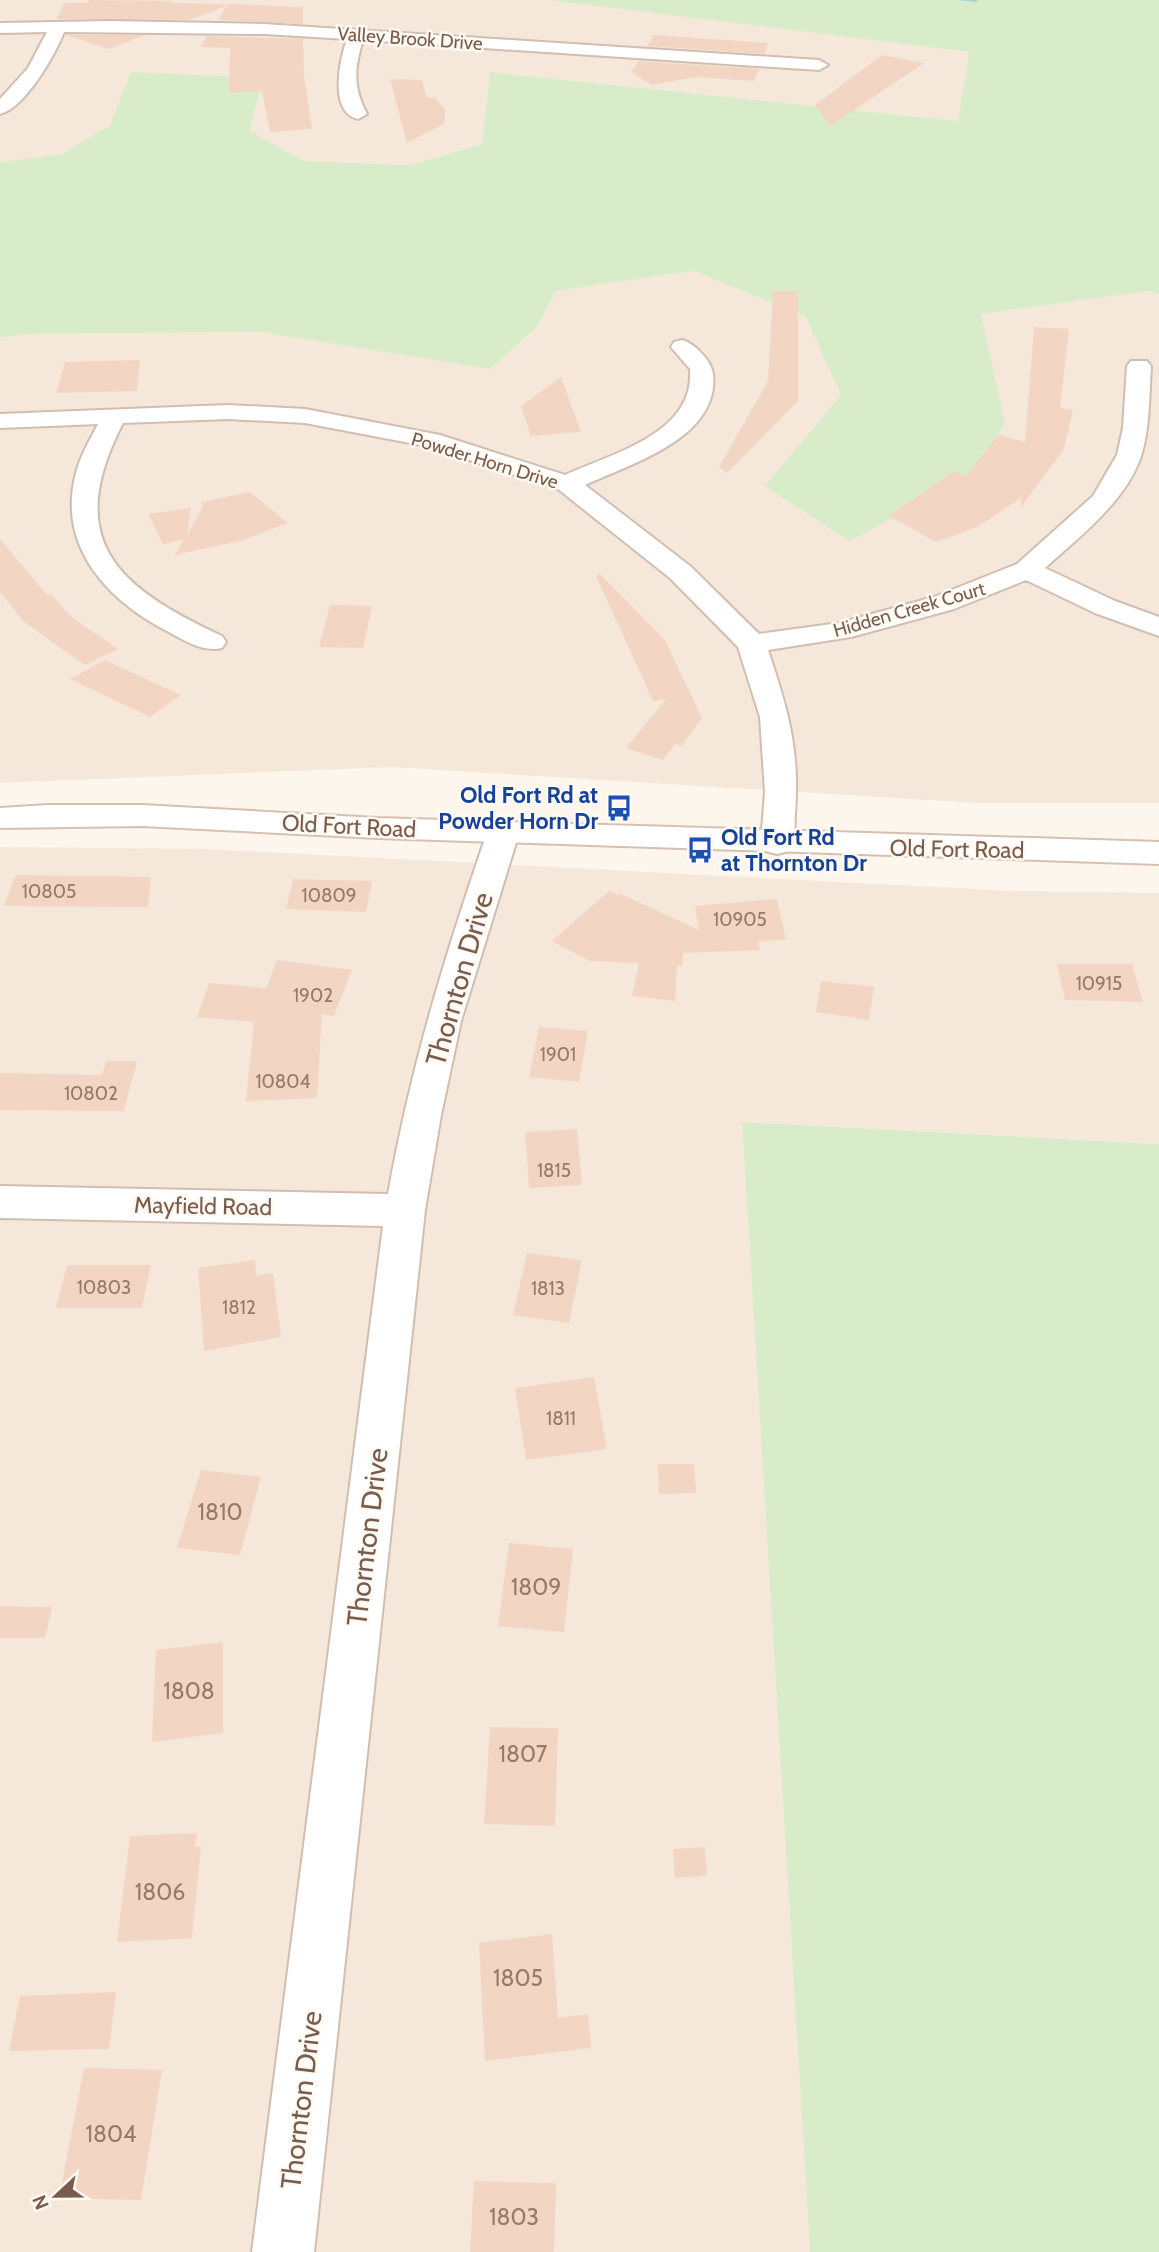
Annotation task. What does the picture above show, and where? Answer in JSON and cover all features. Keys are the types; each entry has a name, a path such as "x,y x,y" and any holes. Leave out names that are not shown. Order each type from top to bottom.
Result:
{"street":[{"path":"0,109 19,92 33,73 50,48 58,26"},
{"name":"Valley Brook Drive","path":"0,28 212,27 819,65"},
{"path":"357,35 345,73 347,95 358,114"},
{"path":"567,484 677,431 702,396 701,368 682,347"},
{"name":"Hidden Creek Court","path":"752,644 841,631 944,603 1027,570 1103,500 1129,455 1136,428 1139,366"},
{"name":"Powder Horn Drive","path":"0,421 228,412 305,416 431,440 567,484 680,572 752,644 775,717 780,754 781,792 777,843"},
{"path":"115,416 97,449 88,475 85,515 90,543 99,563 137,602 169,622 212,642"},
{"path":"1027,570 1105,607 1159,627"},
{"name":"Old Fort Road","path":"0,818 166,815 372,828 777,843 1159,853"},
{"name":"Thornton Drive","path":"283,2252 405,1210 438,1044 461,960 503,832"},
{"name":"Mayfield Road","path":"0,1202 405,1210"}],"shaded area":[{"path":"0,0 546,0 969,52 958,121 490,72 482,144 411,165 304,161 250,131 263,79 110,125 62,154 0,162"},
{"path":"695,271 805,316 841,395 766,486 981,314 1150,291 1159,295 1159,803 977,803 391,767 0,783 0,338 23,334 260,332 490,369 537,327 556,291"},
{"path":"0,847 206,849 1013,891 1159,893 1159,1144 742,1122 810,2252 0,2252"}],"green space":[{"path":"546,0 1159,0 1159,295 1150,291 981,314 1005,424 964,481 849,541 765,486 841,395 805,316 694,271 556,291 537,327 490,369 260,332 23,334 0,338 0,162 62,154 110,125 131,72 263,78 250,131 304,161 411,165 482,144 490,72 958,121 969,52"},
{"path":"742,1122 1159,1144 1159,2252 810,2252"}],"building":[{"path":"89,0 171,1 169,3 226,6 189,20 56,19 65,3 88,3"},
{"path":"228,4 303,7 303,24 218,20"},
{"path":"66,35 145,35 109,49"},
{"path":"654,35 768,43 765,54 647,46"},
{"path":"207,36 303,39 304,77 312,129 270,132 262,91 229,93 230,48 200,47"},
{"path":"882,55 924,63 830,126 815,105"},
{"path":"638,61 759,69 754,81 696,77 651,85 631,72"},
{"path":"390,79 422,80 427,98 435,97 445,110 445,123 407,143"},
{"path":"773,291 798,291 798,401 727,473 719,467 768,381"},
{"path":"1034,327 1069,329 1060,408 1073,410 1064,449 1021,507 1021,498 977,527 936,542 889,516 954,471 966,476 998,435 1025,442"},
{"path":"140,360 137,391 56,393 65,362"},
{"path":"561,377 581,432 531,436 521,406"},
{"path":"250,492 288,523 243,540 175,555 184,539 163,544 148,514 191,508 187,535 202,508 202,502"},
{"path":"0,539 47,595 51,594 70,616 118,649 85,665 24,622 0,592"},
{"path":"599,573 665,640 702,718 681,746 675,744 663,760 626,748 666,699 653,701 596,576"},
{"path":"330,605 372,606 363,648 319,647"},
{"path":"105,660 181,695 150,717 70,679"},
{"path":"16,875 151,877 148,907 4,906"},
{"path":"293,879 372,881 366,912 286,909"},
{"path":"609,891 617,895 619,893 699,930 695,906 777,899 786,940 758,941 760,950 683,953 682,966 677,965 675,1001 632,996 639,963 590,961 552,941"},
{"path":"277,960 352,970 334,1016 322,1014 317,1098 246,1101 254,1022 197,1017 209,983 266,988"},
{"path":"1057,964 1132,964 1143,1002 1065,1000"},
{"path":"821,981 874,987 869,1020 816,1012"},
{"path":"539,1027 588,1031 579,1082 529,1077"},
{"path":"106,1061 137,1061 124,1111 0,1110 0,1073 102,1075"},
{"path":"577,1129 582,1185 529,1188 525,1132"},
{"path":"527,1253 582,1260 569,1323 513,1315"},
{"path":"255,1260 256,1276 273,1273 281,1337 204,1351 198,1268"},
{"path":"67,1265 151,1265 142,1308 56,1308"},
{"path":"594,1377 607,1449 526,1460 515,1388"},
{"path":"658,1464 694,1464 696,1493 659,1494"},
{"path":"201,1470 261,1477 240,1555 177,1548"},
{"path":"509,1543 573,1549 564,1632 498,1626"},
{"path":"0,1606 52,1607 45,1638 0,1638"},
{"path":"223,1642 223,1733 152,1742 156,1650"},
{"path":"490,1727 558,1728 555,1826 484,1824"},
{"path":"197,1833 195,1847 201,1847 192,1938 117,1942 130,1836"},
{"path":"705,1847 707,1876 675,1878 673,1849"},
{"path":"552,1934 558,2018 588,2014 591,2048 485,2061 479,1943"},
{"path":"116,1992 109,2049 9,2051 20,1996"},
{"path":"84,2068 162,2070 141,2200 59,2198"},
{"path":"474,2181 556,2183 554,2252 470,2252"}],"waterway":[{"path":"960,0 976,0"}],"place":[{"name":"Old Fort Rd at Powder Horn Dr","path":"619,808"},
{"name":"Old Fort Rd at Thornton Dr","path":"700,850"}]}
